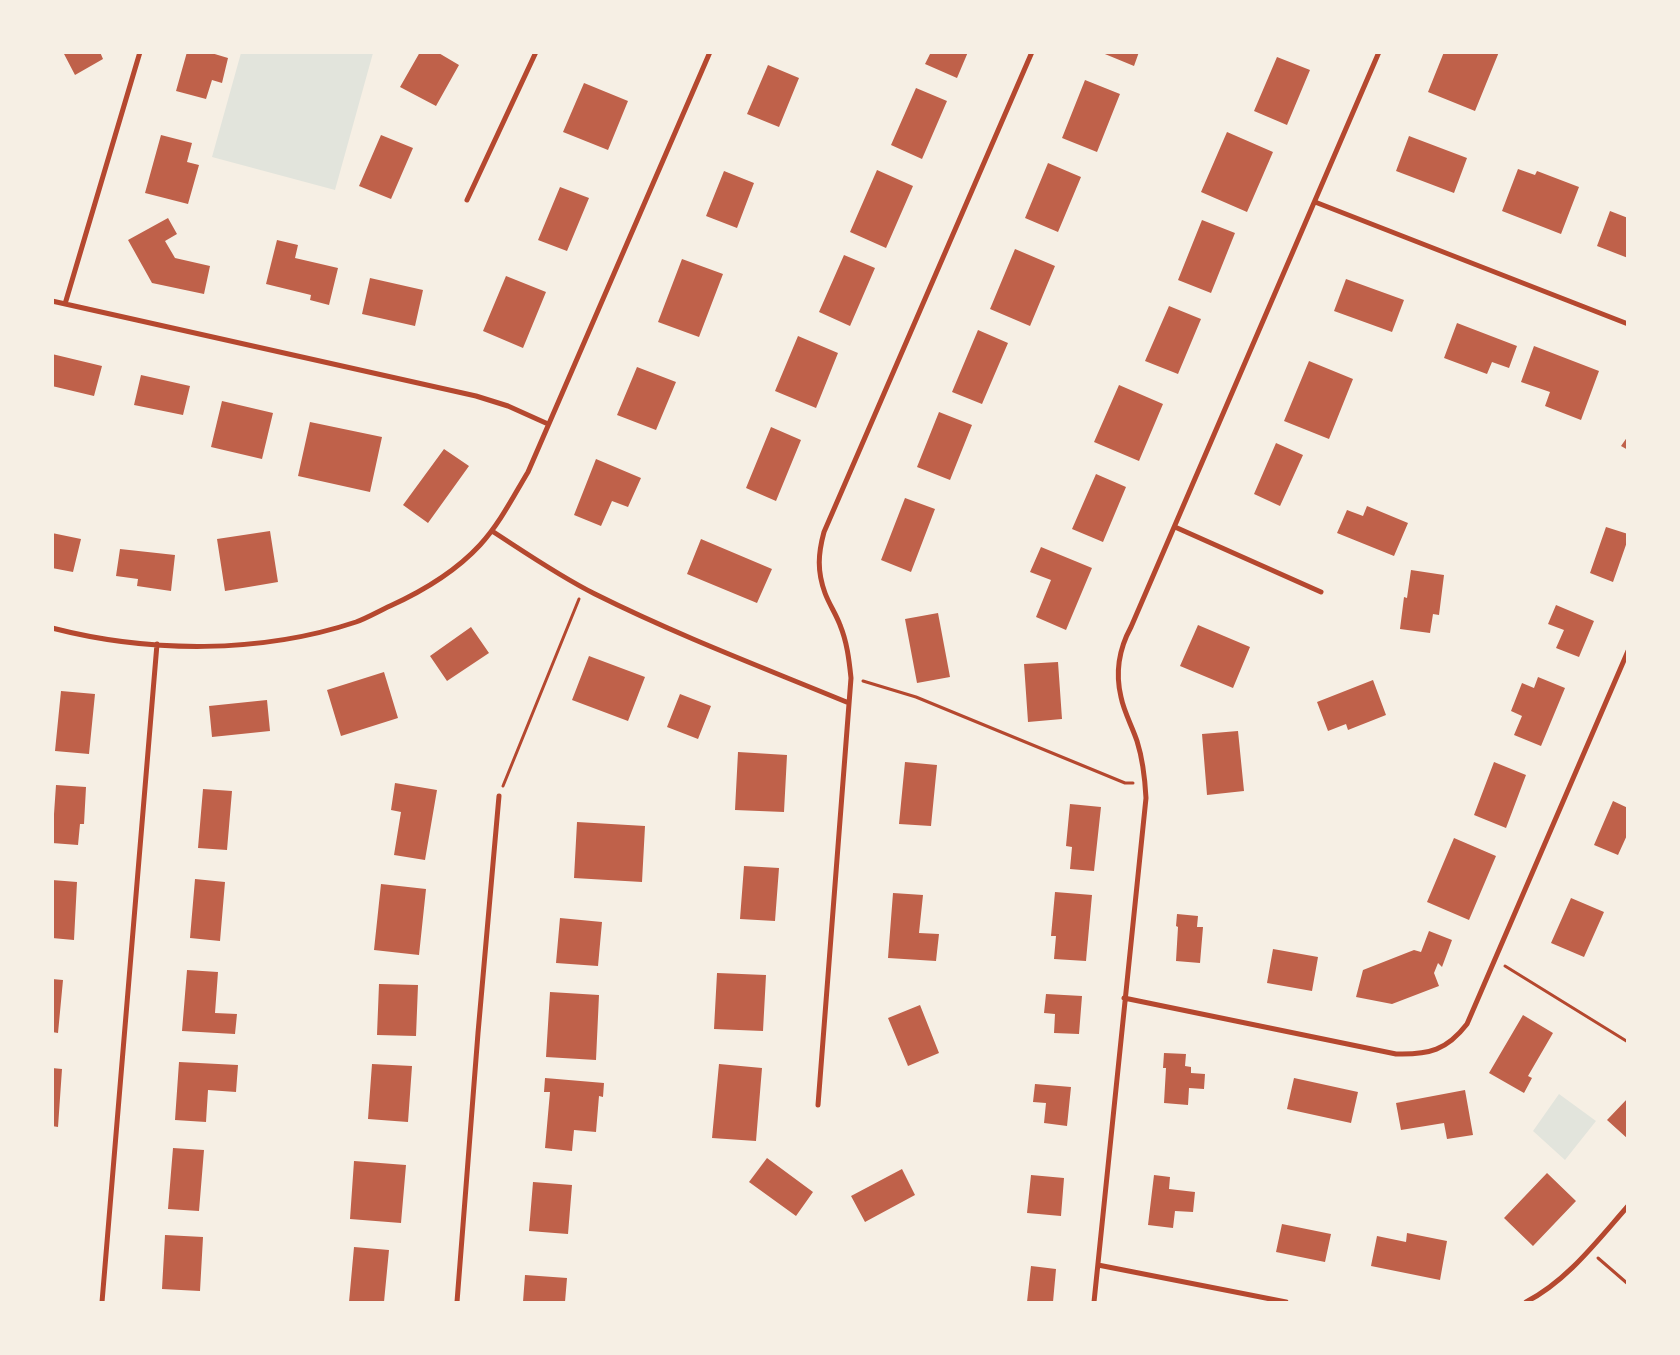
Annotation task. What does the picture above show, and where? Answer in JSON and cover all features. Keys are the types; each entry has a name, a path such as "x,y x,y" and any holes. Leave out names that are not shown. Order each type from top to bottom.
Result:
{"street":[{"path":"65,304 140,52"},
{"path":"467,200 536,52"},
{"path":"52,628 81,635 187,647 243,645 307,635 356,622 410,597 447,574 480,545 492,531 528,472 710,52"},
{"path":"818,1105 851,678 848,650 840,623 825,594 819,572 819,552 824,532 1032,52"},
{"path":"1094,1302 1146,798 1137,742 1121,698 1118,676 1120,654 1124,640 1175,527 1379,52"},
{"path":"1315,202 1628,324"},
{"path":"52,301 476,396 508,406 548,424"},
{"path":"1175,527 1321,592"},
{"path":"492,531 584,588 647,618 849,703"},
{"path":"102,1302 157,644"},
{"path":"1124,998 1396,1054 1430,1052 1448,1044 1457,1037 1467,1024 1628,651"},
{"path":"457,1302 499,796"},
{"path":"1526,1302 1562,1278 1628,1206"},
{"path":"1098,1265 1286,1302"}],"path":[{"path":"499,796 584,588"},
{"path":"851,678 916,696 1125,783 1145,783"},
{"path":"1494,959 1628,1042"},
{"path":"1588,1250 1628,1284"}],"shaded area":[{"path":"241,53 373,53 335,190 212,157"},
{"path":"1559,1094 1596,1121 1565,1160 1533,1131"}],"building":[{"path":"63,52 100,52 103,59 75,75"},
{"path":"187,52 208,52 228,58 222,83 212,80 206,99 176,91"},
{"path":"420,52 437,52 459,65 436,106 400,87"},
{"path":"931,52 968,52 957,78 925,64"},
{"path":"1100,52 1139,52 1134,66"},
{"path":"1444,52 1499,52 1475,111 1428,92"},
{"path":"1277,57 1310,70 1287,125 1254,111"},
{"path":"768,65 799,78 779,127 747,114"},
{"path":"1085,80 1120,94 1097,152 1062,138"},
{"path":"584,83 628,101 608,150 563,132"},
{"path":"916,88 947,101 922,159 891,145"},
{"path":"1227,132 1273,152 1247,212 1201,192"},
{"path":"161,135 192,143 187,162 199,165 188,204 145,193"},
{"path":"381,135 413,148 391,199 359,186"},
{"path":"1409,136 1467,158 1454,193 1396,171"},
{"path":"1048,163 1081,177 1058,232 1025,218"},
{"path":"1518,169 1535,175 1537,171 1579,187 1561,234 1502,211"},
{"path":"877,170 913,186 886,248 850,232"},
{"path":"724,171 754,183 737,228 706,216"},
{"path":"560,187 589,198 567,251 538,240"},
{"path":"1610,211 1628,218 1628,258 1597,246"},
{"path":"168,218 177,234 165,241 175,258 210,266 204,294 152,283 128,240"},
{"path":"1202,220 1235,233 1211,293 1178,280"},
{"path":"277,240 298,245 295,258 338,268 329,305 310,300 311,295 266,284"},
{"path":"1015,249 1055,266 1030,326 990,309"},
{"path":"844,255 875,268 850,326 819,312"},
{"path":"682,259 723,274 699,337 658,322"},
{"path":"506,276 546,292 523,348 483,331"},
{"path":"370,278 423,290 415,326 362,314"},
{"path":"1346,279 1404,300 1392,332 1334,311"},
{"path":"1169,306 1201,319 1178,374 1145,361"},
{"path":"1457,323 1517,346 1509,368 1492,362 1487,374 1444,358"},
{"path":"978,330 1008,343 982,404 952,392"},
{"path":"798,336 838,353 816,408 775,391"},
{"path":"1534,346 1599,371 1581,420 1545,406 1550,392 1521,382"},
{"path":"52,354 102,366 94,396 52,386"},
{"path":"1309,361 1353,379 1329,439 1284,421"},
{"path":"637,367 676,382 656,430 617,415"},
{"path":"141,375 190,386 183,415 134,405"},
{"path":"1119,385 1163,404 1139,461 1094,442"},
{"path":"222,401 273,413 262,459 211,447"},
{"path":"939,412 972,425 950,480 917,467"},
{"path":"310,422 382,437 370,492 298,476"},
{"path":"771,427 801,440 776,501 746,488"},
{"path":"1628,436 1628,450 1621,446"},
{"path":"1276,443 1303,455 1280,506 1254,494"},
{"path":"444,449 469,466 428,523 403,505"},
{"path":"596,459 641,478 628,507 612,501 601,526 574,515"},
{"path":"1096,474 1126,487 1103,542 1072,529"},
{"path":"905,498 935,509 911,572 881,560"},
{"path":"1367,506 1408,523 1394,556 1337,533 1347,510 1363,516"},
{"path":"1606,527 1628,534 1613,582 1590,573"},
{"path":"270,531 278,582 225,591 217,539"},
{"path":"52,533 81,539 73,572 52,568"},
{"path":"701,539 772,569 757,603 687,574"},
{"path":"1041,547 1092,568 1066,630 1036,617 1051,580 1030,572"},
{"path":"120,549 175,555 171,591 137,586 138,579 116,576"},
{"path":"1411,570 1444,575 1439,615 1433,614 1430,633 1400,629 1404,597 1407,598"},
{"path":"1556,605 1594,621 1579,657 1556,648 1564,630 1548,624"},
{"path":"938,613 950,677 917,683 905,619"},
{"path":"1198,625 1250,647 1233,688 1180,666"},
{"path":"471,627 489,653 447,681 430,656"},
{"path":"589,656 645,677 628,721 572,700"},
{"path":"1058,662 1062,719 1028,722 1024,664"},
{"path":"384,672 398,718 341,736 327,690"},
{"path":"1538,677 1565,688 1541,746 1514,735 1522,716 1511,711 1522,683 1534,688"},
{"path":"1373,680 1386,715 1348,730 1346,724 1328,731 1317,702"},
{"path":"61,691 95,694 89,754 55,751"},
{"path":"680,694 711,706 698,739 667,727"},
{"path":"267,700 270,731 212,737 209,706"},
{"path":"1238,731 1244,791 1207,795 1202,734"},
{"path":"738,752 787,755 784,812 735,810"},
{"path":"905,762 937,765 931,826 899,824"},
{"path":"1494,762 1526,775 1506,828 1474,815"},
{"path":"395,783 437,790 425,860 394,855 401,812 391,810"},
{"path":"56,785 86,787 84,824 80,824 78,845 52,843"},
{"path":"203,789 232,791 227,850 198,848"},
{"path":"1613,801 1628,808 1628,833 1618,855 1594,845"},
{"path":"1070,804 1101,807 1094,871 1070,869 1072,847 1066,846"},
{"path":"577,822 645,826 642,882 574,878"},
{"path":"1454,838 1496,856 1469,920 1427,902"},
{"path":"744,866 779,868 775,921 740,919"},
{"path":"195,879 225,882 220,941 190,938"},
{"path":"52,880 77,882 74,940 52,938"},
{"path":"381,884 426,889 419,955 374,950"},
{"path":"1055,892 1092,895 1086,961 1054,959 1056,936 1051,936"},
{"path":"893,893 923,895 919,933 939,934 936,961 888,958"},
{"path":"1571,898 1604,912 1584,957 1551,943"},
{"path":"1177,914 1198,916 1197,927 1203,927 1200,963 1176,961"},
{"path":"560,918 602,922 598,966 556,963"},
{"path":"1429,931 1452,940 1442,967 1438,963 1434,973 1439,986 1392,1004 1356,997 1363,970 1414,950 1421,952"},
{"path":"1273,949 1318,957 1312,991 1267,983"},
{"path":"187,970 218,972 215,1013 237,1014 235,1034 182,1031"},
{"path":"717,973 766,975 763,1031 714,1029"},
{"path":"52,979 63,980 58,1033 52,1032"},
{"path":"379,984 418,985 416,1036 377,1035"},
{"path":"550,992 599,995 596,1060 546,1057"},
{"path":"1046,994 1082,996 1079,1034 1054,1033 1055,1014 1044,1013"},
{"path":"920,1005 939,1053 908,1066 888,1018"},
{"path":"1523,1015 1553,1033 1528,1076 1532,1078 1524,1093 1489,1073"},
{"path":"1164,1053 1186,1054 1185,1066 1191,1067 1191,1073 1205,1074 1204,1089 1189,1088 1188,1105 1164,1103 1166,1068 1163,1068"},
{"path":"179,1062 238,1065 236,1092 208,1090 206,1122 175,1120"},
{"path":"372,1064 412,1066 408,1122 368,1119"},
{"path":"719,1064 762,1068 756,1141 712,1138"},
{"path":"52,1068 62,1069 58,1127 52,1126"},
{"path":"545,1078 604,1083 603,1097 599,1096 596,1132 574,1130 572,1151 545,1148 550,1092 544,1092"},
{"path":"1294,1078 1358,1092 1351,1123 1287,1109"},
{"path":"1035,1084 1071,1087 1067,1126 1044,1123 1046,1103 1033,1102"},
{"path":"1465,1090 1473,1135 1447,1139 1444,1123 1401,1130 1396,1103"},
{"path":"1628,1098 1628,1139 1607,1120"},
{"path":"173,1148 204,1150 199,1211 168,1209"},
{"path":"767,1158 813,1192 796,1216 749,1182"},
{"path":"354,1161 406,1165 401,1223 350,1219"},
{"path":"902,1169 915,1195 865,1222 851,1196"},
{"path":"1547,1173 1576,1201 1533,1246 1504,1218"},
{"path":"1031,1175 1064,1178 1061,1216 1027,1213"},
{"path":"1154,1175 1170,1177 1169,1189 1195,1192 1193,1212 1175,1211 1173,1228 1148,1225"},
{"path":"533,1182 572,1185 568,1234 529,1231"},
{"path":"1282,1224 1331,1234 1325,1262 1276,1252"},
{"path":"1407,1233 1447,1241 1440,1280 1371,1266 1377,1236 1406,1242"},
{"path":"165,1235 203,1237 200,1291 162,1289"},
{"path":"354,1247 389,1250 384,1302 349,1302"},
{"path":"1031,1266 1056,1269 1053,1302 1027,1302"},
{"path":"525,1275 567,1278 565,1302 523,1302"}]}
